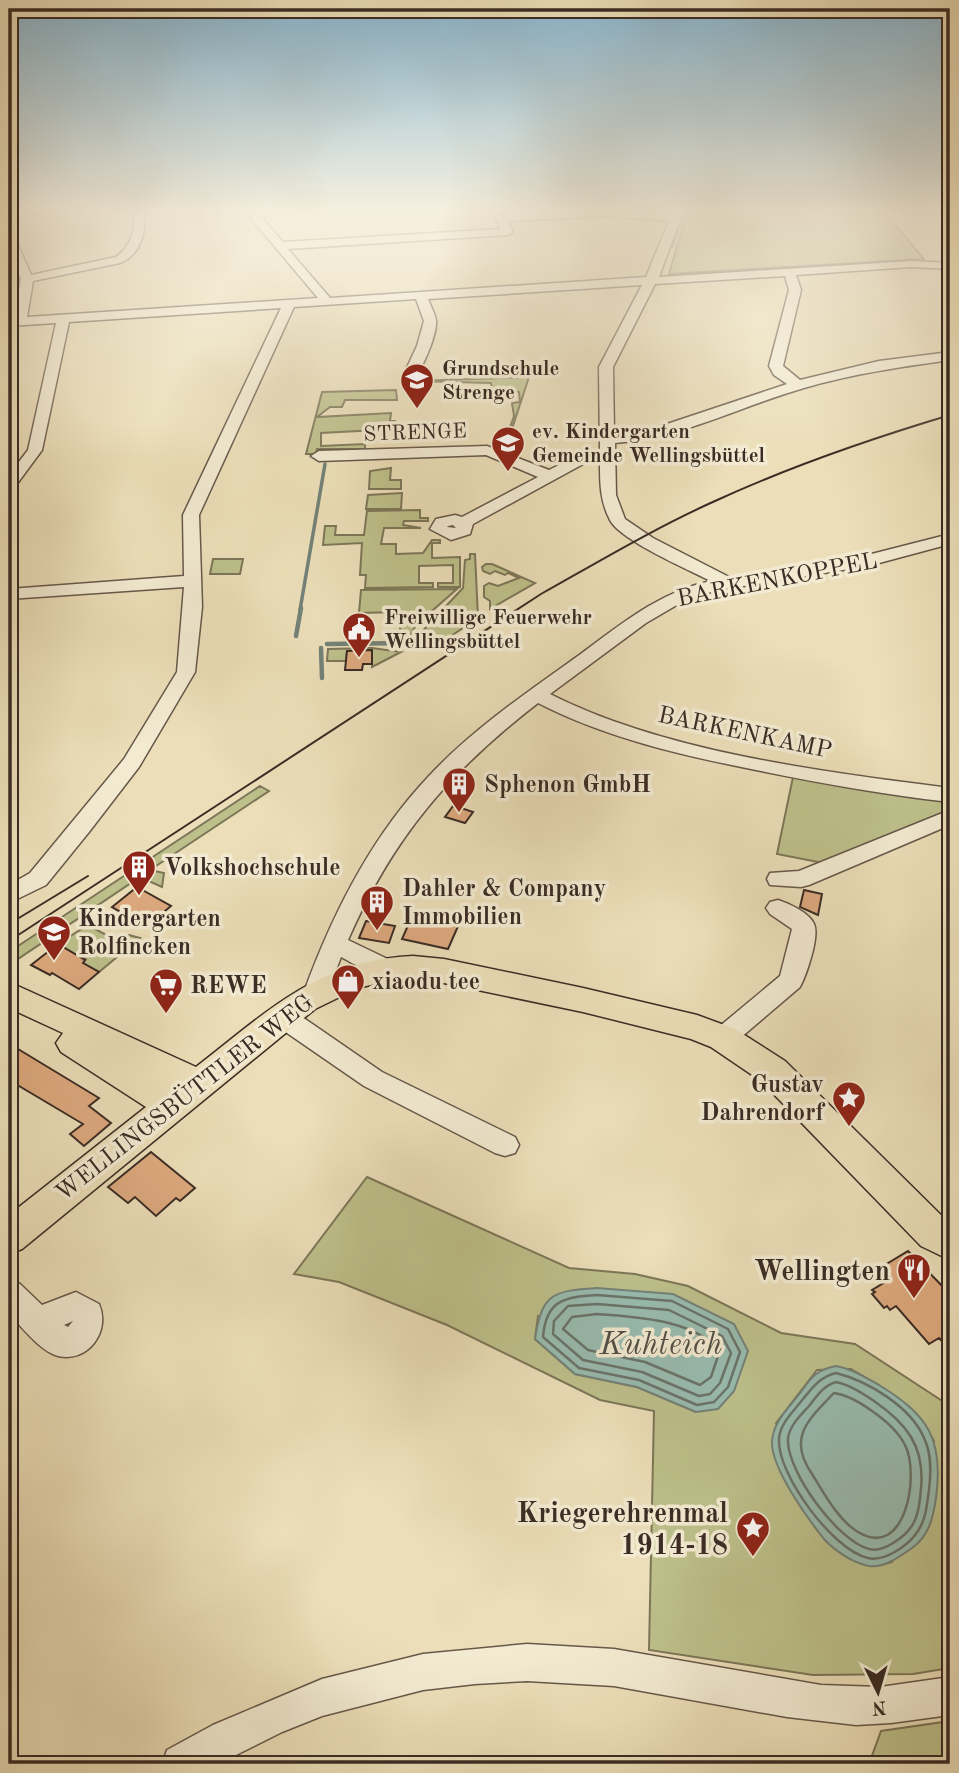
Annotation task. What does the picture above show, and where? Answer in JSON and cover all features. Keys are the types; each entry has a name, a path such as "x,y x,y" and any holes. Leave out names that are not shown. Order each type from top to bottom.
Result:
{"main road":[{"name":"WELLINGSBÜTTLER WEG","path":"9,1237 316,992 349,978 387,969 413,968 454,973 671,1020 723,1038 773,1071 934,1234 950,1243"},
{"path":"9,994 198,1084"},
{"path":"9,1007 99,1058 171,1107"}],"street":[{"path":"23,292 14,322 470,292"},
{"path":"319,292 324,301"},
{"path":"644,292 606,367 608,495 618,522 647,542 730,584"},
{"path":"795,292 776,366 779,372 798,385"},
{"path":"410,376 424,346 430,321 420,295"},
{"path":"9,895 38,879 81,827 132,762 186,672 192,607 191,515 289,304"},
{"path":"9,485 35,450 63,319"},
{"path":"463,523 549,476 608,448 798,385 879,365 950,356"},
{"name":"STRENGE","path":"319,456 487,450 503,454 549,476"},
{"name":"BARKENKOPPEL","path":"316,992 335,944 391,840 434,783 471,747 536,695 666,601 696,590 859,564 908,553 950,539"},
{"path":"666,601 686,587 691,575 687,563"},
{"path":"9,594 190,581"},
{"name":"BARKENKAMP","path":"536,695 572,715 683,748 818,776 950,795"},
{"path":"778,879 801,879 950,817"},
{"path":"723,1038 791,981 800,953 804,926 778,908"},
{"path":"335,944 387,969"},
{"path":"283,1017 373,1079 505,1145"},
{"path":"9,1294 39,1322"},
{"path":"181,1764 239,1731 307,1703 395,1676 491,1664 579,1664 809,1702 859,1706 950,1696"}],"green space":[{"path":"529,377 507,444 504,444 514,416 512,403 520,402 519,392 492,388 491,383 413,381"},
{"path":"396,390 397,400 345,400 342,407 330,407 317,417 391,413 390,421 395,421 396,425 377,426 377,430 321,433 321,446 365,444 365,449 317,449 316,454 306,454 322,392"},
{"path":"391,468 390,480 401,480 401,489 369,489 370,471"},
{"path":"402,493 401,509 366,509 368,495"},
{"path":"420,510 420,518 428,518 428,521 404,521 403,525 421,528 384,528 381,544 396,544 396,554 423,553 432,540 440,540 440,543 432,543 432,558 460,557 460,587 438,587 438,583 453,583 453,565 419,566 419,583 433,583 433,587 365,588 366,575 360,575 362,543 323,545 325,526 336,526 335,535 364,535 367,511"},
{"path":"470,554 475,554 478,618 433,648 421,648 423,640 418,640 418,636 463,588 465,560 470,559"},
{"path":"213,559 243,559 240,574 210,574"},
{"path":"492,564 535,583 490,609 490,601 484,597 484,586 489,583 498,586 519,578 495,571 490,574 483,571 482,567"},
{"path":"457,589 416,625 410,636 384,636 384,633 400,632 400,612 359,613 361,590"},
{"path":"372,648 401,652 372,667 372,651 347,651 346,661 327,661 328,649"},
{"path":"793,777 950,799 950,811 823,863 777,854"},
{"path":"260,786 269,791 150,870 164,873 162,887 140,877 9,965 9,952"},
{"path":"83,928 93,928 114,939 129,935 140,938 99,972 83,963 86,959 81,956 77,959 75,954 58,944"},
{"path":"367,1177 569,1268 635,1274 688,1286 781,1333 855,1344 950,1406 950,1668 913,1674 813,1675 649,1650 654,1411 600,1400 447,1325 339,1282 294,1274","holes":["538,1316 696,1412 637,1387 575,1374 535,1339","851,1369 888,1391 908,1407 934,1441 892,1562 870,1566 848,1558 776,1423 817,1370"]},
{"path":"950,1721 950,1764 869,1764 881,1731"}],"water":[{"name":"Kuhteich","path":"597,1288 673,1294 734,1324 748,1351 734,1391 718,1409 696,1412 637,1387 575,1374 535,1339 538,1323 546,1303 552,1297 570,1291"},
{"path":"836,1366 853,1371 879,1385 910,1407 921,1418 934,1444 938,1477 935,1505 929,1526 912,1548 881,1565 869,1566 857,1562 824,1539 792,1493 773,1453 772,1442 777,1423 813,1377 822,1370"}],"building":[{"name":"Freiwillige Feuerwehr Wellingsbüttel","path":"372,650 372,664 363,664 362,670 345,670 347,651"},
{"name":"Sphenon GmbH","path":"453,806 473,812 465,823 445,817"},
{"name":"Volkshochschule","path":"137,887 171,906 152,922 136,914 131,918 112,907"},
{"path":"804,890 822,894 818,915 800,907"},
{"path":"413,914 459,924 448,949 402,939"},
{"name":"Dahler & Company Immobilien","path":"366,921 395,926 389,943 359,938"},
{"path":"58,944 99,972 79,989 52,973 50,975 31,965"},
{"path":"18,1049 99,1098 89,1106 111,1123 84,1146 70,1134 83,1124 9,1080 9,1058"},
{"path":"151,1152 195,1188 180,1201 176,1198 156,1216 135,1197 128,1203 108,1187"},
{"name":"Wellingten","path":"908,1251 950,1294 950,1350 939,1338 929,1344 896,1306 890,1310 887,1306 884,1308 872,1294 875,1292 872,1290 890,1279 880,1268"}],"waterway":[{"path":"300,610 325,464"},
{"path":"296,636 301,608"},
{"path":"327,644 407,643"},
{"path":"321,648 322,678"}],"tram line":[{"path":"9,941 541,594 605,558 693,511 744,488 861,444 950,415"},
{"path":"9,924 88,876"}],"place":[{"name":"Grundschule Strenge","path":"417,410"},
{"name":"ev. Kindergarten Gemeinde Wellingsbüttel","path":"508,473"},
{"name":"Freiwillige Feuerwehr Wellingsbüttel","path":"359,659"},
{"name":"Sphenon GmbH","path":"459,814"},
{"name":"Volkshochschule","path":"139,897"},
{"name":"Dahler & Company Immobilien","path":"377,932"},
{"name":"Kindergarten Rolfincken","path":"54,962"},
{"name":"xiaodu tee","path":"348,1011"},
{"name":"REWE","path":"166,1015"},
{"name":"Gustav Dahrendorf","path":"849,1128"},
{"name":"Wellingten","path":"914,1300"},
{"name":"Kriegerehrenmal 1914-18","path":"753,1558"}]}
